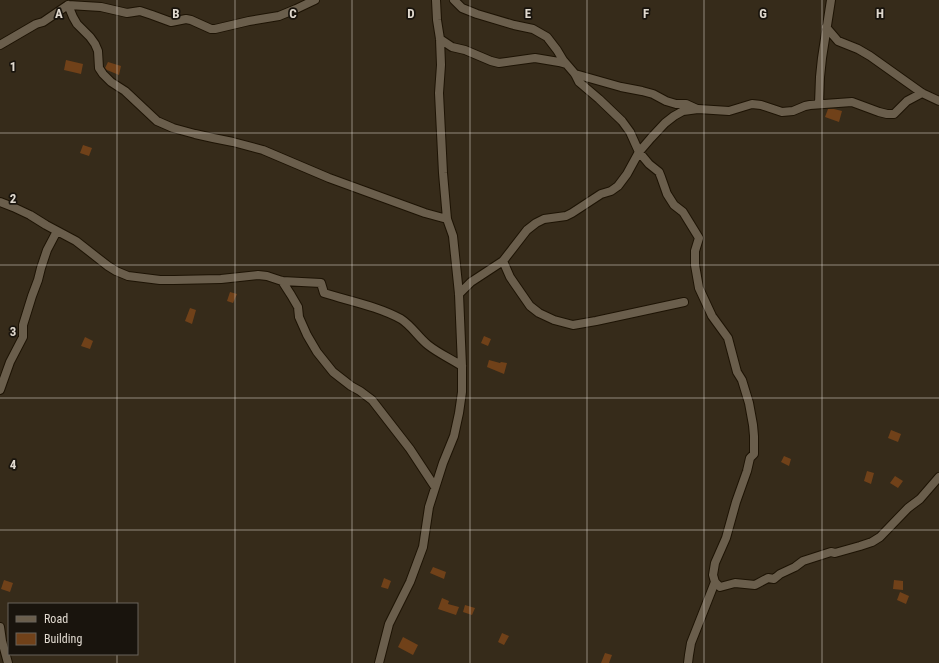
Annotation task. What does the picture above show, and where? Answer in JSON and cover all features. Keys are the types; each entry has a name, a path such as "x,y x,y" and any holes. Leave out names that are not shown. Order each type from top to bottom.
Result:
{"street":[{"path":"0,45 36,24 43,22 68,5 101,7 128,13 140,11 171,22 186,19 211,29 215,29 279,16 315,0"},
{"path":"379,663 389,624 410,582 423,547 429,508 443,463 454,436 462,392 459,294 453,236 447,219 443,173 439,93 441,65 440,39 436,0"},
{"path":"454,0 462,8 477,14 514,26 533,29 547,37 575,74 579,82 622,121 630,132 639,152 649,164 659,172 667,194 674,205 683,212 699,238 695,251 694,265 699,288 712,316 728,338 737,372 742,380 751,410 754,436 754,454 750,458 726,538 715,563 713,575 715,582 720,587 735,583 755,585 768,578 774,579 803,561 831,552 872,542 880,537 908,508 920,499 939,477"},
{"path":"819,104 820,77 831,0"},
{"path":"68,5 77,24 95,44 98,51 99,68 102,74 125,91 157,121 173,128 263,150 329,178 424,213 447,219"},
{"path":"826,27 838,41 858,49 870,56 922,94 939,102"},
{"path":"440,39 452,46 499,63 535,58 566,64"},
{"path":"575,74 621,87 642,91 676,104 686,104 698,110"},
{"path":"459,294 476,279 503,261 527,230 536,223 566,216 601,194 611,191 618,186 627,174 639,152 665,123 683,111 729,111 752,104 761,105 782,112 793,111 805,106 819,104 852,102 879,112 894,114 907,101 922,94"},
{"path":"0,202 30,215 76,241 112,269 128,276 160,280 221,279 267,276 282,281 321,283 324,293 384,311 402,320 412,327 427,344 462,366"},
{"path":"0,390 10,362 23,337 23,325 41,268 58,231"},
{"path":"503,261 510,277 530,306 538,313 554,320 573,325 684,302"},
{"path":"282,281 298,307 300,317 317,352 333,372 372,400 410,449 435,487"},
{"path":"688,663 691,643 715,582"},
{"path":"0,627 8,663"}],"building":[{"path":"66,60 83,64 81,74 64,70"},
{"path":"108,62 121,66 119,75 105,68"},
{"path":"828,109 842,111 839,122 825,117"},
{"path":"83,145 92,148 89,156 80,153"},
{"path":"230,292 237,294 233,303 227,301"},
{"path":"190,308 196,310 192,324 185,321"},
{"path":"484,336 491,339 488,346 481,343"},
{"path":"85,337 93,341 90,349 81,346"},
{"path":"489,360 507,363 504,374 487,367"},
{"path":"891,430 901,434 898,442 888,438"},
{"path":"784,456 791,459 789,466 781,462"},
{"path":"867,471 874,473 871,484 864,481"},
{"path":"895,476 903,481 898,488 890,483"},
{"path":"433,567 446,572 444,579 430,573"},
{"path":"384,578 391,581 388,589 381,587"},
{"path":"4,580 13,583 10,592 1,589"},
{"path":"894,580 903,581 903,590 893,589"},
{"path":"900,592 909,596 906,604 897,600"},
{"path":"442,598 449,601 448,604 459,607 456,615 438,609"},
{"path":"465,605 475,608 472,615 463,612"},
{"path":"502,633 509,636 504,645 498,642"},
{"path":"403,637 418,645 413,655 398,647"},
{"path":"605,653 612,655 609,663 601,663"}]}
